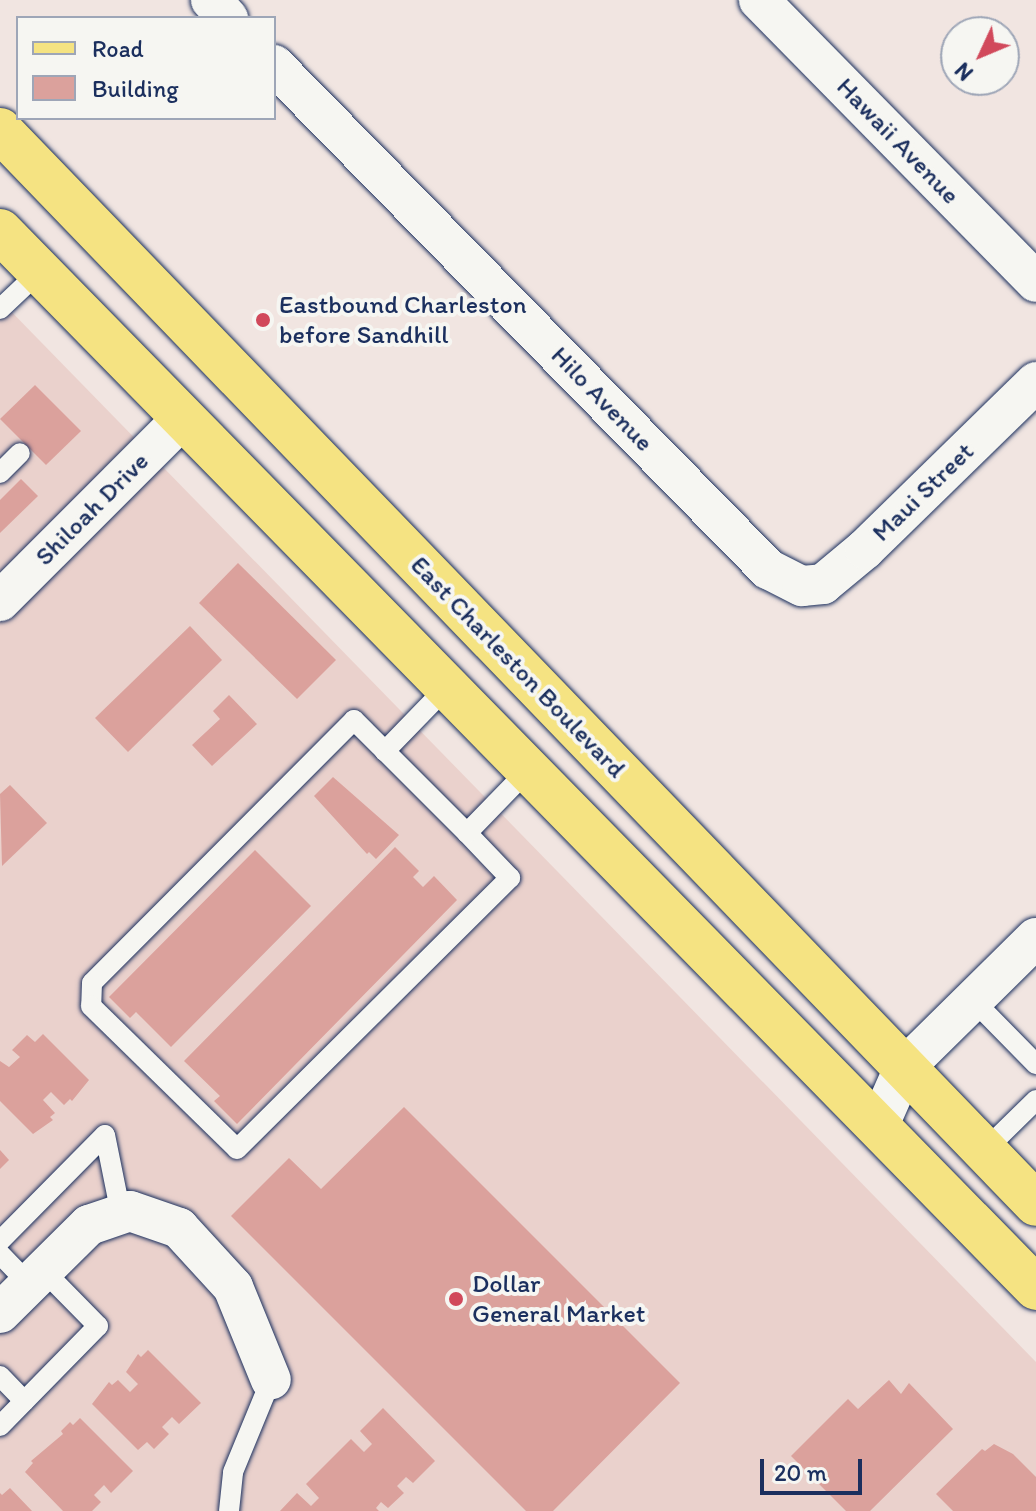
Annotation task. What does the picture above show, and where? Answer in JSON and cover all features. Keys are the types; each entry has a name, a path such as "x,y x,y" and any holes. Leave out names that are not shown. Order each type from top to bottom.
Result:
{"main road":[{"name":"East Charleston Boulevard","path":"0,130 1036,1204"},
{"path":"0,231 1036,1288"}],"street":[{"path":"211,0 226,16"},
{"name":"Hawaii Avenue","path":"759,0 1036,282"},
{"name":"Hilo Avenue","path":"276,67 768,569 802,586"},
{"name":"Maui Street","path":"802,586 823,584 865,549 1036,382"},
{"name":"Shiloah Drive","path":"0,601 184,417"},
{"path":"878,1127 904,1068 1036,938"},
{"path":"0,1313 89,1225 130,1211 179,1228 233,1287 271,1380"}],"lane":[{"path":"0,309 40,271"},
{"path":"0,473 20,453"},
{"path":"385,751 448,686"},
{"path":"354,720 467,833 510,878 237,1149 91,1006 92,983 354,720"},
{"path":"467,833 529,769"},
{"path":"973,1000 1036,1064"},
{"path":"984,1151 1036,1100"},
{"path":"0,1241 105,1135 121,1214"},
{"path":"0,1254 36,1277 98,1326 0,1426"},
{"path":"0,1376 24,1401"},
{"path":"229,1511 233,1472 271,1380"}],"shaded area":[{"path":"0,300 1036,1362 1036,1511 0,1511"}],"building":[{"path":"35,385 81,431 46,465 0,419"},
{"path":"21,479 38,496 0,533 0,500"},
{"path":"238,563 336,660 297,699 199,603"},
{"path":"190,626 222,660 128,752 95,718"},
{"path":"229,695 257,724 212,766 192,745 220,719 213,711"},
{"path":"333,777 399,835 376,859 369,852 367,854 314,796"},
{"path":"10,785 47,823 2,866 0,794"},
{"path":"395,847 419,871 413,877 423,887 434,876 457,900 237,1124 214,1101 220,1096 184,1061"},
{"path":"255,850 311,906 171,1047 136,1012 130,1018 109,997"},
{"path":"43,1034 89,1080 72,1101 70,1099 64,1105 51,1092 43,1100 55,1113 50,1117 53,1120 33,1134 0,1101 0,1061 9,1067 20,1057 12,1050 27,1035 35,1042"},
{"name":"Dollar General Market","path":"404,1107 680,1383 553,1511 526,1511 231,1216 289,1158 321,1189"},
{"path":"0,1150 9,1160 0,1169"},
{"path":"148,1350 201,1403 179,1424 172,1417 162,1427 169,1434 154,1449 147,1442 138,1450 92,1404 109,1382 112,1385 118,1380 130,1392 138,1384 126,1372 138,1354 141,1357"},
{"path":"889,1380 901,1394 909,1383 953,1429 870,1511 846,1511 791,1456 848,1399 858,1409"},
{"path":"383,1408 435,1461 413,1483 406,1477 397,1486 404,1493 388,1508 381,1502 376,1508 379,1511 280,1511 297,1493 311,1506 319,1498 306,1484 351,1439 364,1452 372,1444 360,1431"},
{"path":"80,1418 133,1471 111,1493 104,1485 94,1495 101,1502 92,1511 63,1511 25,1472 33,1463 31,1461 63,1434 61,1431 70,1422 73,1425"},
{"path":"994,1444 1013,1454 1036,1477 1036,1511 953,1511 936,1494 982,1449 985,1451"},
{"path":"10,1488 32,1511 0,1511 0,1493 2,1495"}],"place":[{"name":"Eastbound Charleston before Sandhill","path":"263,320"},
{"name":"Dollar General Market","path":"456,1299"}]}
